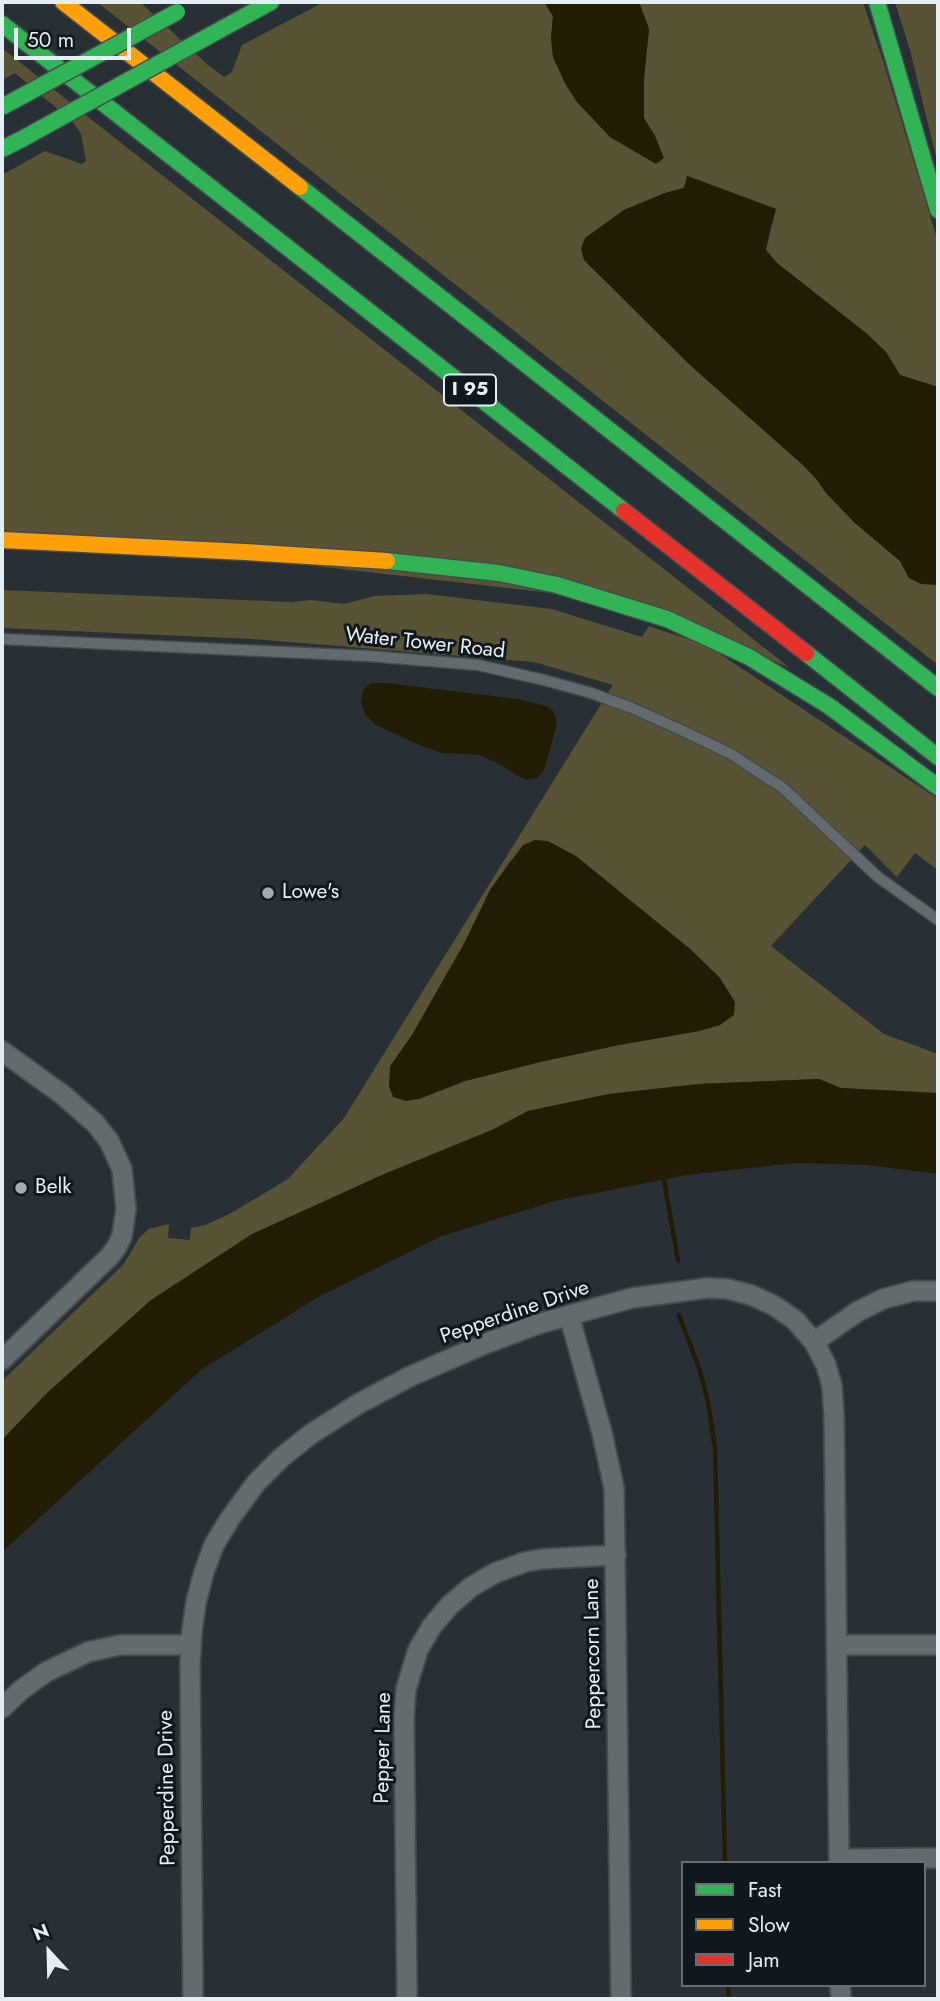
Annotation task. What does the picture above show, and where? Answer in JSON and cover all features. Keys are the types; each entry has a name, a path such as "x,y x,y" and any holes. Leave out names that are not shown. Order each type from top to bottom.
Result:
{"main road":[{"name":"I 95","path":"63,2 938,688"},
{"path":"2,149 271,2"},
{"path":"877,2 938,210"},
{"path":"2,107 182,10"},
{"name":"I 95","path":"2,24 938,757"},
{"path":"2,540 424,564 499,573 575,590 667,619 749,657 830,706 938,787"}],"street":[{"path":"2,1051 63,1095 96,1124 109,1141 122,1169 126,1209 122,1237 109,1257 2,1360"},
{"name":"Pepperdine Drive","path":"193,1999 191,1645 196,1602 204,1572 214,1545 241,1502 282,1457 332,1420 411,1376 487,1343 569,1315 650,1295 717,1288 740,1291 774,1305 795,1320 814,1342 829,1376 834,1403 839,1861"},
{"path":"814,1342 857,1312 883,1299 903,1293 938,1291"},
{"name":"Peppercorn Lane","path":"569,1315 603,1433 615,1508 621,1999"},
{"name":"Pepper Lane","path":"407,1999 404,1719 407,1689 418,1650 432,1626 450,1605 471,1587 495,1573 542,1559 616,1555"},
{"path":"2,1708 46,1672 88,1652 120,1645 191,1645"},
{"path":"837,1645 938,1645"},
{"path":"839,1861 938,1857"}],"lane":[{"name":"Water Tower Road","path":"2,639 369,656 478,665 591,693 632,708 730,754 775,783 878,877 938,920"}],"shaded area":[{"path":"97,2 140,2 224,77 232,72 242,45 324,2 544,2 553,16 553,57 577,102 610,137 656,163 655,136 644,118 644,78 649,29 639,2 863,2 938,242 938,387 900,375 886,352 866,333 777,263 766,250 776,209 688,176 684,188 624,210 585,238 584,260 690,365 804,466 855,523 900,561 909,578 938,585 938,665"},
{"path":"544,2 639,2 649,29 644,78 644,118 664,158 656,164 610,137 577,102 553,57 553,16"},
{"path":"895,2 938,2 938,165 911,54"},
{"path":"2,48 790,668 638,603 2,530 2,175 45,151 82,164 86,161 81,134 73,122 15,73 2,80"},
{"path":"687,176 776,209 766,250 777,263 866,333 886,352 900,375 938,387 938,585 921,584 909,578 900,561 855,523 804,466 690,365 584,260 581,249 585,238 624,210 684,188"},
{"path":"2,590 292,602 311,600 344,604 374,596 426,594 552,609 642,637 649,626 708,646 938,799 938,870 915,853 897,877 865,845 771,946 884,1034 938,1054 938,1093 840,1088 819,1079 699,1084 609,1094 528,1111 151,1301 47,1393 2,1440 2,1381 123,1265 140,1237 149,1229 169,1224 168,1238 190,1240 191,1228 206,1225 233,1212 288,1179 344,1118 613,685 534,662 253,639 2,628","holes":["511,860 689,948 720,978 720,1025 540,1062 465,1081 419,1099 390,1066 412,1035 465,942 490,890"]},
{"path":"371,683 517,699 547,706 554,712 557,724 544,770 537,778 527,780 480,755 442,753 376,725 365,714 361,703 363,690"},
{"path":"535,840 548,841 576,856 689,948 720,978 735,1002 734,1015 720,1025 699,1031 540,1062 465,1081 419,1099 406,1101 393,1097 389,1086 390,1067 412,1035 465,942 490,890 523,845"},
{"path":"819,1079 841,1088 938,1093 938,1174 867,1165 796,1163 687,1175 555,1201 442,1236 320,1296 201,1370 2,1552 2,1440 47,1393 151,1300 252,1234 384,1174 494,1129 528,1111 609,1094 699,1084"}],"waterway":[{"path":"664,1180 678,1260"},
{"path":"679,1315 700,1371 715,1448 725,1861"},
{"path":"728,1987 729,1999"}],"traffic: fast":[{"path":"207,37 271,2"},
{"path":"877,2 938,210"},
{"path":"2,107 177,12"},
{"path":"2,24 624,511"},
{"path":"22,139 207,37"},
{"path":"2,149 22,139"},
{"path":"300,187 938,688"},
{"path":"387,561 499,573 557,585 667,619 749,657 829,706 938,787"},
{"path":"806,653 938,757"}],"traffic: slow":[{"path":"63,2 300,187"},
{"path":"2,540 387,561"}],"traffic: jam":[{"path":"624,511 806,653"}],"place":[{"name":"Lowe's","path":"268,893"},
{"name":"Belk","path":"21,1188"}]}
